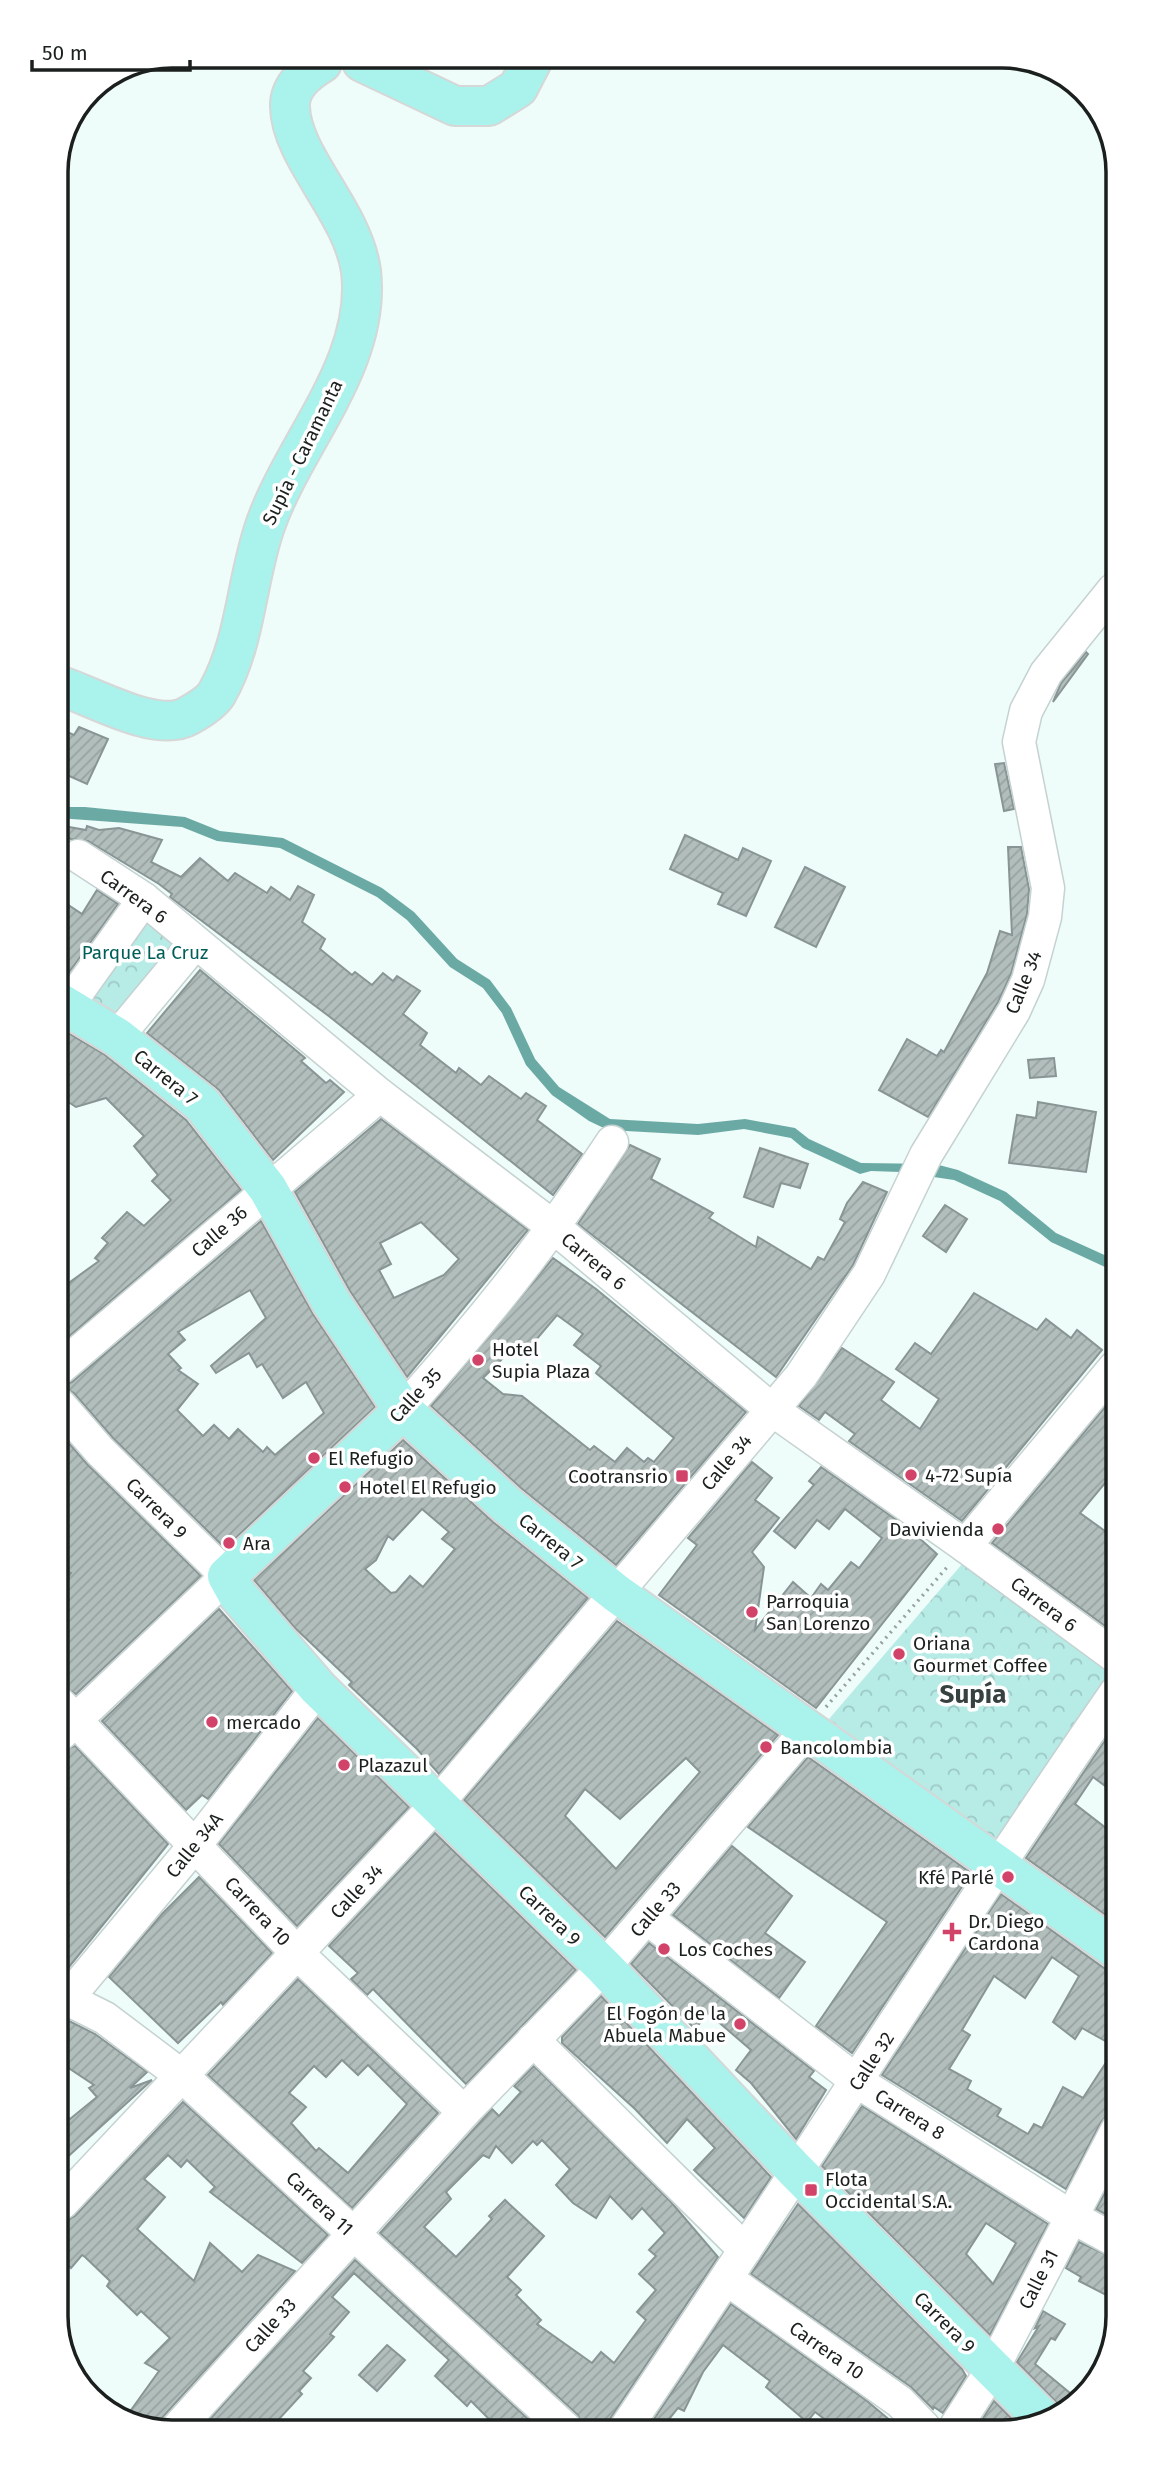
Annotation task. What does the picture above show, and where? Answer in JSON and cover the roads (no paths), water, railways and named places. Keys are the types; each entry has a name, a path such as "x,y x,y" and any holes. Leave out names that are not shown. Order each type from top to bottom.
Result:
{"main road":[{"name":"Supía - Caramanta","path":"68,689 154,721 186,718 216,697 232,663 265,525 348,356 360,314 361,271 352,234 295,134 289,105 302,75 314,68"},
{"path":"375,68 455,106 488,106 518,88 528,68"},
{"name":"Carrera 7","path":"68,1012 117,1037 202,1104 268,1189 331,1302 403,1410 507,1505 616,1593 1106,1942"},
{"name":"Calle 35","path":"227,1576 403,1410"},
{"name":"Carrera 9","path":"227,1576 237,1594 318,1688 604,1966 795,2170 1037,2413"}],"street":[{"name":"Calle 34","path":"68,2197 436,1805 801,1376 848,1308 911,1192 926,1156 1014,1011 1028,980 1045,917 1048,888 1019,742 1026,711 1046,673 1106,599"},
{"name":"Carrera 6","path":"78,856 144,900 380,1095 555,1228 771,1409 1106,1650"},
{"path":"68,1001 144,900"},
{"path":"117,1037 195,943"},
{"name":"Calle 36","path":"68,1361 380,1095"},
{"name":"Calle 35","path":"403,1410 484,1320 555,1228 612,1142"},
{"path":"965,1546 1106,1378"},
{"name":"Carrera 9","path":"68,1414 100,1451 227,1576"},
{"name":"Calle 35","path":"68,1717 227,1576"},
{"name":"Calle 34A","path":"68,1992 196,1844 318,1688"},
{"name":"Calle 32","path":"630,2420 727,2279 795,2170 858,2082 998,1863 1106,1706"},
{"name":"Carrera 10","path":"68,1721 196,1844 298,1954 464,2112"},
{"name":"Calle 33","path":"185,2420 352,2233 604,1966 807,1730"},
{"name":"Carrera 8","path":"647,1918 858,2082 1070,2216 1106,2236"},
{"name":"Carrera 11","path":"68,1999 105,2018 182,2076 556,2420"},
{"path":"533,2040 745,2250"},
{"name":"Calle 31","path":"960,2420 992,2370 1106,2150"},
{"name":"Carrera 10","path":"727,2279 900,2402 917,2420"}],"place":[{"name":"Hotel Supia Plaza","path":"478,1360"},
{"name":"El Refugio","path":"314,1458"},
{"name":"4-72 Supía","path":"911,1475"},
{"name":"Cootransrio","path":"682,1476"},
{"name":"Hotel El Refugio","path":"345,1487"},
{"name":"Davivienda","path":"998,1529"},
{"name":"Ara","path":"229,1543"},
{"name":"Parroquia San Lorenzo","path":"752,1612"},
{"name":"Oriana Gourmet Coffee","path":"899,1654"},
{"name":"mercado","path":"212,1722"},
{"name":"Bancolombia","path":"766,1747"},
{"name":"Plazazul","path":"344,1765"},
{"name":"Kfé Parlé","path":"1008,1877"},
{"name":"Dr. Diego Cardona","path":"952,1932"},
{"name":"Los Coches","path":"664,1949"},
{"name":"El Fogón de la Abuela Mabue","path":"740,2024"},
{"name":"Flota Occidental S.A.","path":"811,2190"}],"district":[{"name":"Supía","path":"973,1694"}],"park label":[{"name":"Parque La Cruz","path":"145,952"}]}
